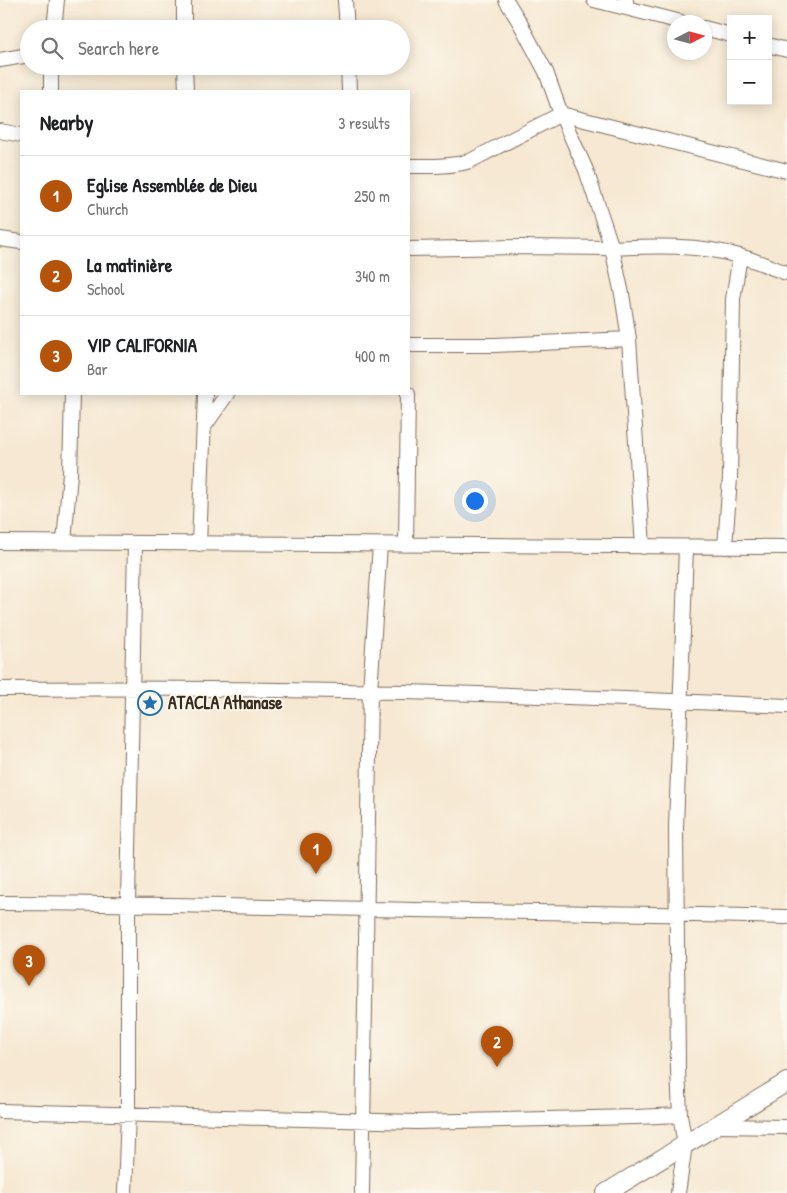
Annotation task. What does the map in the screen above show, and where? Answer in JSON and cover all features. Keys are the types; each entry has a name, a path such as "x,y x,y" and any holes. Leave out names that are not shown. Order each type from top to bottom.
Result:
{"main road":[{"path":"606,1193 787,1082"}],"street":[{"path":"55,20 57,0"},
{"path":"184,0 184,20"},
{"path":"345,0 346,20"},
{"path":"506,0 520,22 546,72 561,114 586,170 612,248 629,339 642,547"},
{"path":"594,0 626,4 667,17"},
{"path":"712,30 727,34"},
{"path":"772,46 787,50"},
{"path":"0,60 20,57"},
{"path":"51,75 51,90"},
{"path":"185,75 186,90"},
{"path":"348,75 349,90"},
{"path":"410,166 445,166 470,161 561,114 787,171"},
{"path":"0,131 20,135"},
{"path":"0,239 20,242"},
{"path":"410,250 520,246 612,248 677,246 701,248 740,256 787,273"},
{"path":"725,547 730,478 733,299 740,256"},
{"path":"410,345 495,345 629,339"},
{"path":"64,542 70,474 72,395"},
{"path":"199,544 205,395"},
{"path":"204,428 227,395"},
{"path":"406,545 408,395"},
{"path":"0,542 787,548"},
{"path":"126,1193 128,903 135,544"},
{"path":"362,1193 370,691 380,545"},
{"path":"678,1193 685,1145 680,1115 678,1069 676,827 686,547"},
{"path":"0,689 133,688 370,691 680,700 787,706"},
{"path":"0,903 128,903 787,917"},
{"path":"0,1110 426,1122 680,1115"},
{"path":"716,1126 787,1127"}],"place":[{"name":"ATACLA Athanase","path":"150,703"},
{"name":"Eglise Assemblée de Dieu","path":"316,874"},
{"name":"VIP CALIFORNIA","path":"29,986"},
{"name":"La matinière","path":"497,1067"}]}
